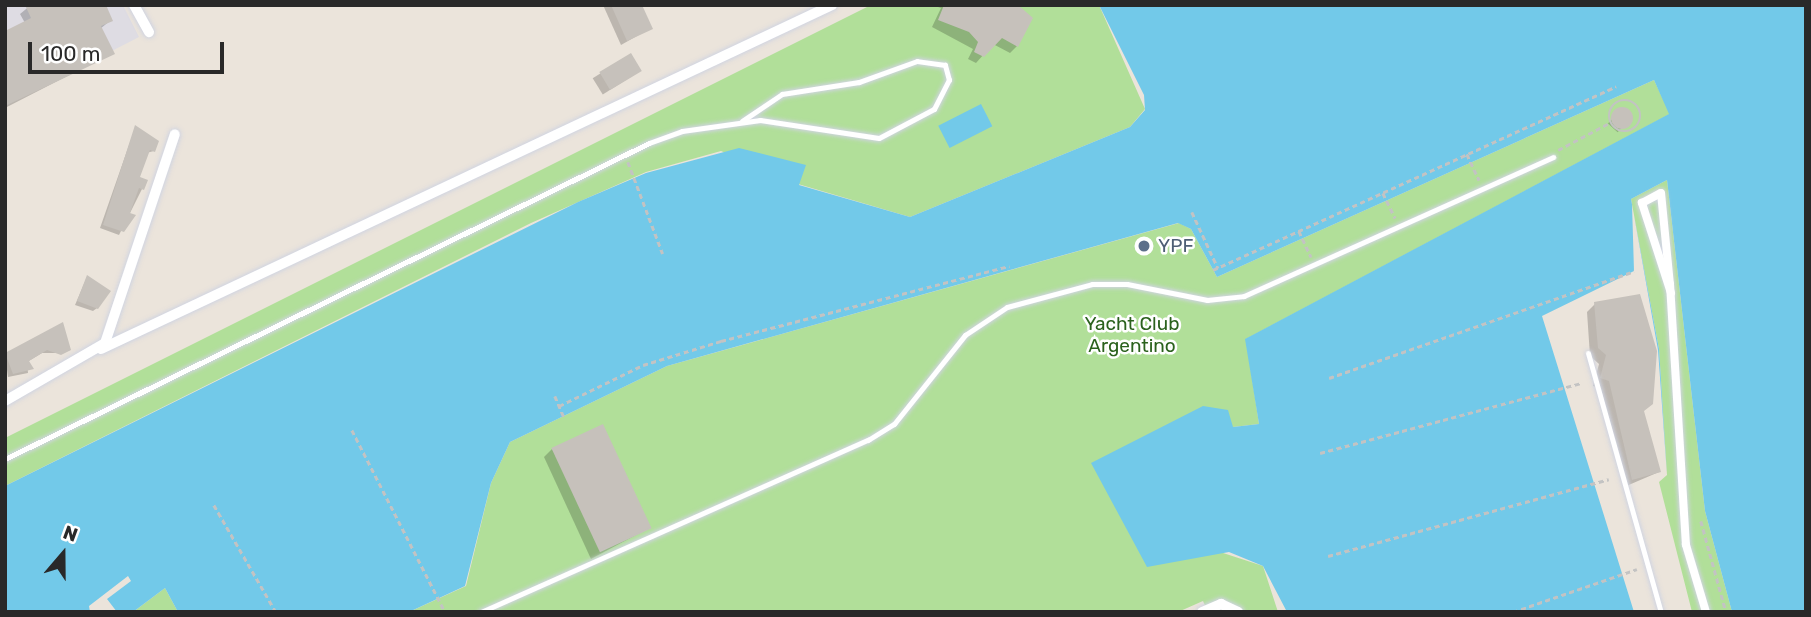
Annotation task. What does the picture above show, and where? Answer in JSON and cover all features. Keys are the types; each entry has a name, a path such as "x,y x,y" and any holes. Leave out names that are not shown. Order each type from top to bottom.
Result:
{"street":[{"path":"134,5 149,32"},
{"path":"5,401 101,349 832,5"},
{"path":"101,349 175,134"},
{"path":"1671,293 1642,203 1661,193 1671,293 1686,545 1706,612"},
{"path":"1202,612 1221,604 1238,612"}],"lane":[{"path":"5,459 625,153 682,131 743,121 879,138 934,109 948,80 945,65 917,61 859,82 782,94 743,121"},
{"path":"481,612 868,440 894,424 965,335 1007,307 1092,284 1227,299 1317,267 1553,157"},
{"path":"1588,353 1661,612"}],"path":[{"path":"1213,270 1616,86"},
{"path":"1634,99 1641,106 1644,122 1616,134 1611,122 1606,110 1634,99"},
{"path":"1553,157 1611,122"},
{"path":"625,153 663,254"},
{"path":"1467,154 1484,189"},
{"path":"1383,193 1400,228"},
{"path":"1192,212 1218,268"},
{"path":"1299,231 1317,267"},
{"path":"559,406 643,365 721,341 1009,266"},
{"path":"1329,378 1634,271"},
{"path":"1320,453 1582,383"},
{"path":"555,396 564,417"},
{"path":"352,430 445,612"},
{"path":"1328,556 1609,479"},
{"path":"214,505 276,612"},
{"path":"1701,521 1726,612"},
{"path":"1513,612 1637,569"}],"shaded area":[{"path":"5,5 123,5 139,37 5,106"}],"green space":[{"path":"871,5 1099,5 1145,109 1130,127 910,217 798,184 721,151 646,172 531,223 5,486 5,438"},
{"name":"Yacht Club Argentino","path":"1654,80 1670,114 1246,339 1259,424 1233,427 1220,552 1263,566 1278,612 1208,612 1203,601 1178,612 409,612 466,586 491,483 510,442 667,366 1179,223 1191,229 1217,277"},
{"path":"1667,180 1705,511 1732,612 1692,612 1659,482 1667,475 1659,349 1631,199"},
{"path":"165,588 178,612 133,612"}],"water":[{"path":"1099,5 1806,5 1806,612 1732,612 1705,511 1667,180 1631,199 1634,271 1542,316 1634,612 1287,612 1263,566 1229,552 1147,567 1091,463 1203,406 1228,410 1233,427 1259,424 1245,339 1669,114 1654,80 1217,277 1191,229 1178,223 667,366 510,442 491,483 465,586 409,612 178,612 165,588 133,612 117,612 107,599 131,581 128,576 89,606 90,612 5,612 5,486 578,202 646,173 739,148 806,165 799,185 910,217 1130,127 1145,110 1144,95"},
{"path":"981,104 992,126 950,148 938,126"},
{"path":"1633,212 1659,349 1667,475 1658,350"}],"building":[{"path":"25,5 106,5 113,21 101,26 115,54 5,106 5,31 31,18"},
{"path":"611,5 642,5 653,29 627,41"},
{"path":"944,5 1018,5 1033,18 1018,47 1002,38 984,57 974,52 978,42 969,32 938,20"},
{"path":"631,53 642,71 610,90 599,72"},
{"path":"1622,107 1630,110 1633,118 1630,126 1622,129 1614,126 1611,118 1614,110"},
{"path":"135,125 159,141 155,152 150,150 140,177 148,180 144,190 139,188 130,213 136,215 124,232 103,225"},
{"path":"87,275 111,291 98,309 77,301"},
{"path":"1640,294 1657,351 1653,404 1644,411 1661,472 1632,480 1609,381 1600,378 1606,355 1598,348 1594,302"},
{"path":"63,322 71,350 61,355 47,350 29,361 34,369 13,374 5,353"},
{"path":"603,424 652,528 600,552 551,448"}],"place":[{"name":"YPF","path":"1144,246"}]}
